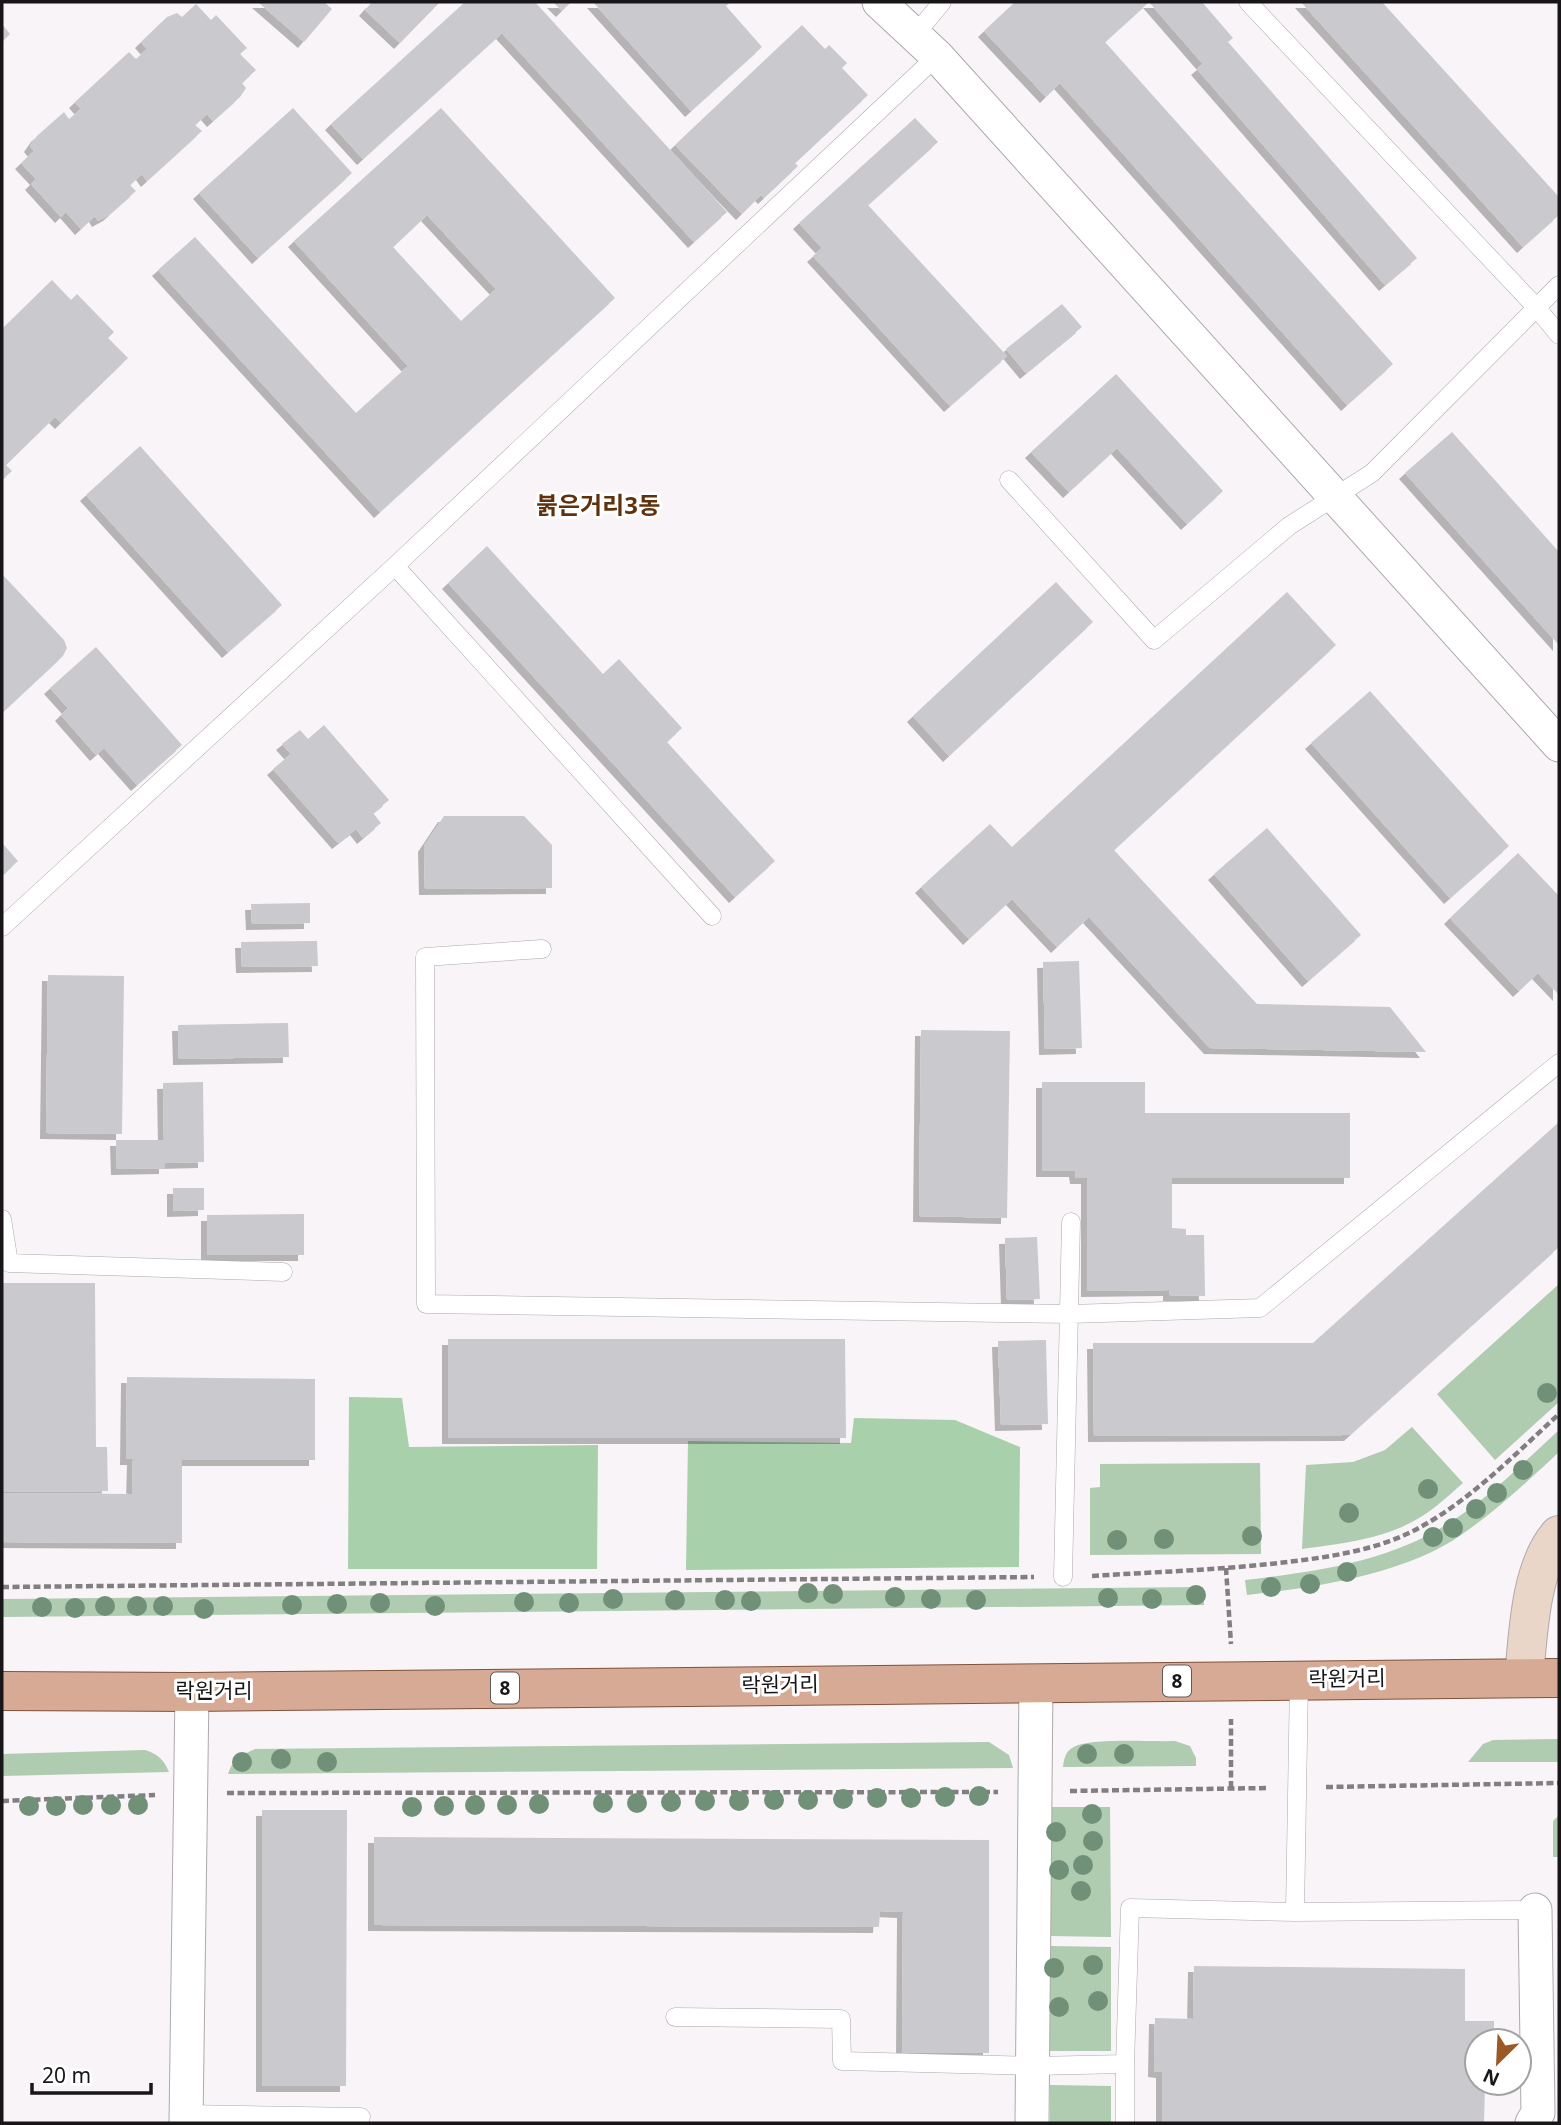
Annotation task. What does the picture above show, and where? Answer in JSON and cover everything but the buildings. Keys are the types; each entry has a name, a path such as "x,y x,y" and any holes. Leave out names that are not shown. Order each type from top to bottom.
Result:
{"main road":[{"name":"락원거리","path":"2,1691 192,1692 1542,1678"}],"street":[{"path":"879,2 926,46 1559,745"},
{"path":"1542,1678 1530,1609 1549,1547 1559,1535"},
{"path":"1032,2123 1036,1683"},
{"path":"185,2119 192,1692"},
{"path":"1535,1910 1543,2116"}],"lane":[{"path":"2,927 395,566 926,46 942,2"},
{"path":"1248,2 1536,307 1559,335"},
{"path":"1009,480 1154,640 1289,526 1337,498 1372,473 1559,285"},
{"path":"395,566 712,916"},
{"path":"542,948 425,957 426,1304 1070,1314 1260,1308 1559,1063"},
{"path":"2,1219 9,1263 283,1272"},
{"path":"1063,1577 1071,1222"},
{"path":"1295,1912 1299,1680"},
{"path":"1125,2123 1130,1908 1295,1912 1535,1910"},
{"path":"675,2017 841,2019 842,2061 1034,2066 1125,2064"},
{"path":"185,2119 361,2117"}],"path":[{"path":"2,1587 1063,1577 1265,1565 1363,1549 1408,1534 1479,1488 1559,1414"},
{"path":"2,1801 190,1794 1035,1792 1559,1783"}],"green space":[{"path":"1559,1284 1559,1402 1495,1460 1437,1394"},
{"path":"349,1397 402,1398 409,1447 598,1445 597,1569 348,1569"},
{"path":"854,1418 955,1420 1020,1447 1019,1567 686,1570 688,1441 851,1443"},
{"path":"1412,1427 1463,1483 1424,1515 1397,1529 1357,1540 1302,1549 1306,1465 1353,1462 1385,1450"},
{"path":"1559,1430 1559,1452 1487,1516 1439,1548 1414,1560 1358,1577 1247,1595 1245,1580 1350,1563 1402,1547 1426,1536 1478,1502"},
{"path":"1260,1463 1261,1554 1090,1555 1090,1488 1100,1487 1100,1464"},
{"path":"1203,1587 1204,1605 2,1617 2,1599"},
{"path":"1559,1739 1559,1762 1468,1762 1483,1744 1493,1740"},
{"path":"1175,1741 1190,1746 1196,1758 1196,1766 1063,1767 1064,1759 1072,1748 1091,1742"},
{"path":"989,1742 1009,1755 1013,1768 228,1774 238,1758 255,1749"},
{"path":"145,1750 160,1758 169,1772 2,1776 2,1754"},
{"path":"1050,1807 1110,1807 1111,1937 1050,1936"},
{"path":"1559,1815 1559,1857 1553,1857 1553,1821"},
{"path":"1050,1946 1111,1947 1111,2051 1050,2051"},
{"path":"1050,2085 1111,2086 1111,2123 1050,2123"}],"district":[{"name":"붉은거리3동","path":"598,506"}]}
